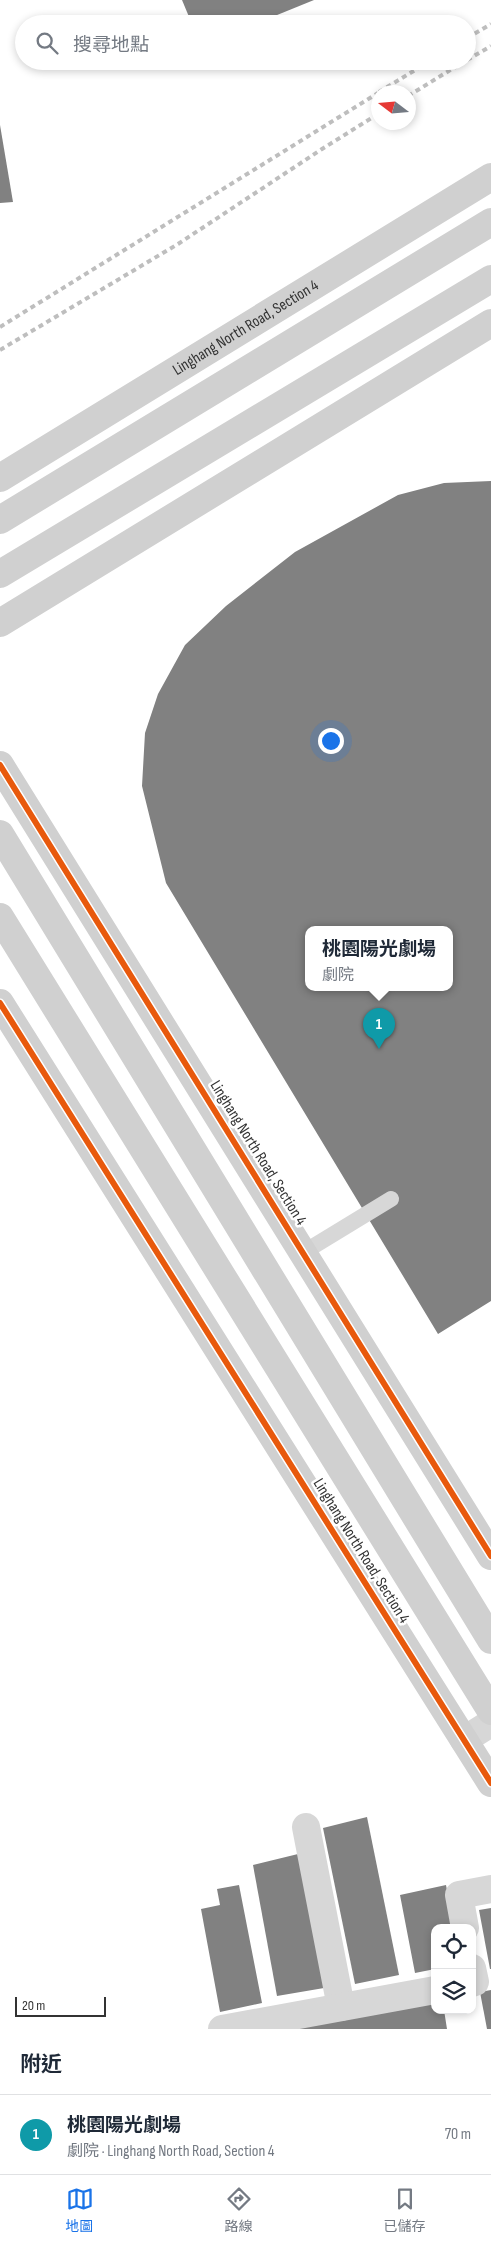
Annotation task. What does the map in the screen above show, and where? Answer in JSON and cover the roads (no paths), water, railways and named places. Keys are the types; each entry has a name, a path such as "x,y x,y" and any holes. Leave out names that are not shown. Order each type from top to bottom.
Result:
{"main road":[{"name":"Linghang North Road, Section 4","path":"0,478 491,177"},
{"path":"0,520 491,222"},
{"path":"0,574 491,279"},
{"path":"0,623 491,323"},
{"name":"Linghang North Road, Section 4","path":"0,765 78,894 304,1252 491,1556"},
{"path":"0,834 491,1640"},
{"name":"Linghang North Road, Section 4","path":"0,917 491,1710"},
{"name":"Linghang North Road, Section 4","path":"0,1003 491,1783"}],"street":[{"path":"464,1740 491,1723"},
{"path":"306,1827 341,2007"},
{"path":"464,1924 459,1895 491,1889"},
{"path":"222,2029 431,1991"}],"lane":[{"path":"304,1252 390,1199"}],"railway":[{"path":"476,33 491,24"},
{"path":"476,55 491,46"},
{"path":"391,85 415,70"},
{"path":"416,91 450,70"},
{"path":"0,327 371,97"},
{"path":"0,350 178,244 371,118"}],"place":[{"name":"桃園陽光劇場","path":"379,1049"}]}
